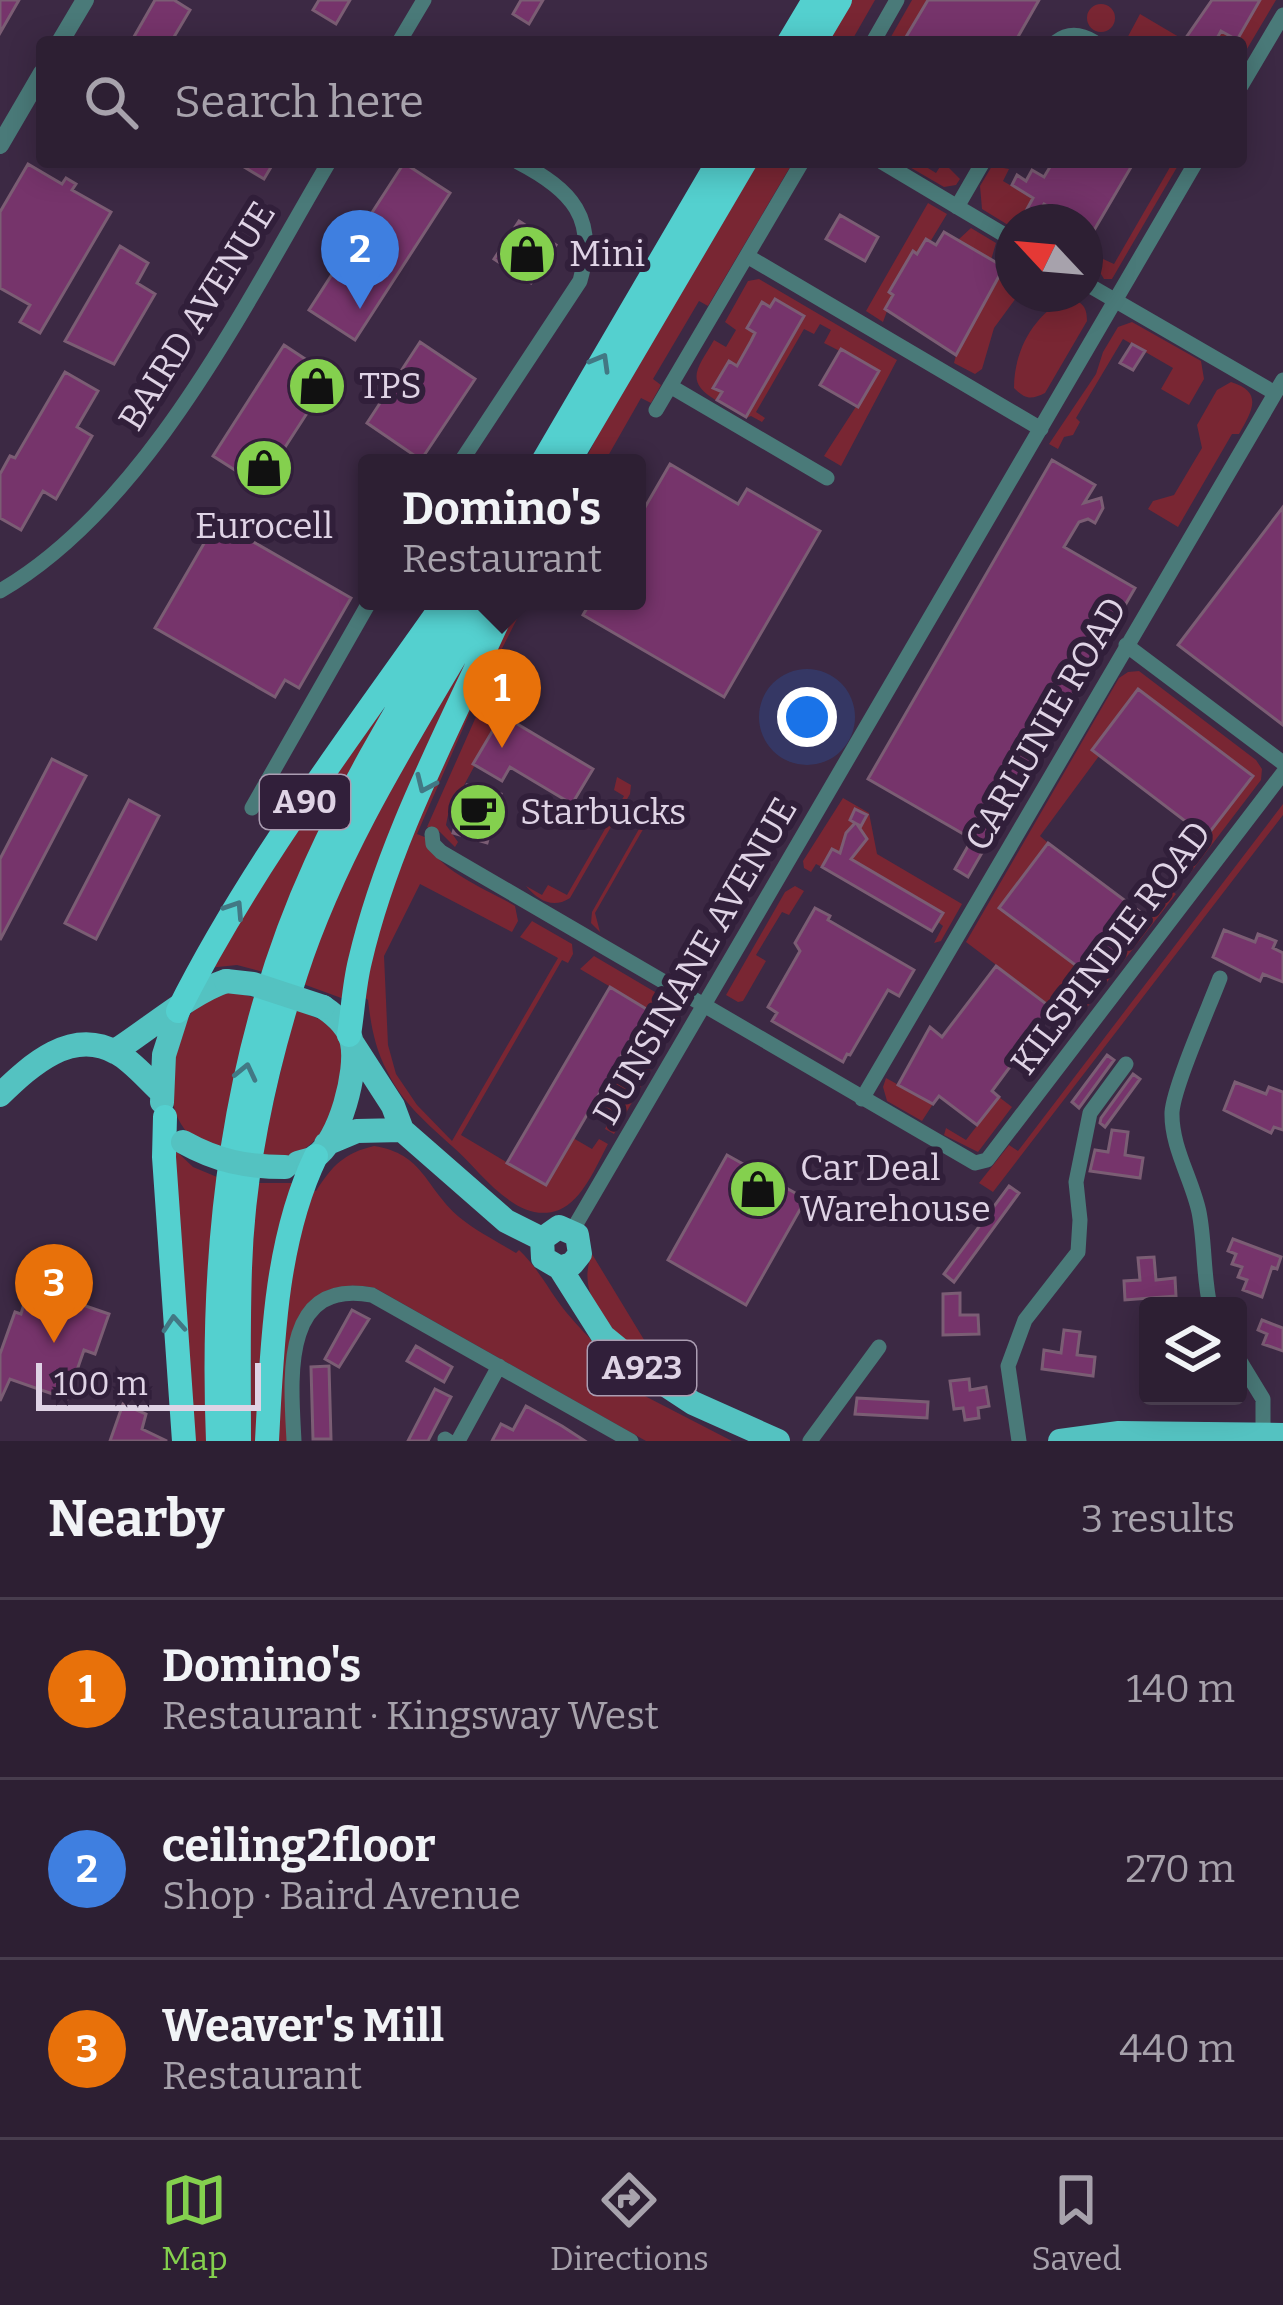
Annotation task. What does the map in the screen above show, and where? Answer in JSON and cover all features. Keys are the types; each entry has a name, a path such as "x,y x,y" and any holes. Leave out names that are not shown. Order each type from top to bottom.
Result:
{"highway":[{"path":"793,36 814,0"},
{"path":"819,36 840,0"},
{"path":"547,454 714,168"},
{"path":"573,454 741,168"},
{"name":"A90","path":"178,1011 207,952 286,829 439,610"},
{"name":"A90","path":"218,1441 218,1276 225,1182 244,1074 276,963 325,845 371,754 456,610"},
{"name":"A90","path":"239,1441 240,1264 247,1188 267,1080 296,972 336,874 386,777 483,610"},
{"name":"A90","path":"351,1039 359,964 374,910 503,610"},
{"path":"165,1117 171,1286 184,1441"},
{"path":"268,1441 292,1214 321,1150"}],"main road":[{"path":"116,1051 178,1011 202,989 226,981 253,984 322,1007 336,1016 351,1039 348,1095 321,1150"},
{"path":"178,1011 164,1055 160,1091 165,1117 183,1142 214,1160 285,1167 357,1131 402,1130"},
{"name":"A923","path":"351,1039 402,1130 506,1221 542,1239 543,1258 560,1268 603,1336 693,1403 761,1438"},
{"path":"0,1094 37,1061 71,1043 116,1051 160,1091"},
{"path":"542,1239 552,1229 572,1231 580,1241 580,1254 572,1264 560,1268"},
{"path":"1060,1441 1119,1433 1273,1435"}],"street":[{"path":"64,36 85,0"},
{"path":"403,36 424,0"},
{"path":"876,36 897,0"},
{"path":"1247,76 1283,15"},
{"path":"2,135 36,82"},
{"name":"BAIRD AVENUE","path":"0,591 78,530 133,471 185,402 325,168"},
{"path":"466,454 580,281 587,258 583,219 574,203 548,178 529,168"},
{"path":"656,410 798,168"},
{"path":"892,168 995,229"},
{"path":"957,207 980,168"},
{"name":"DUNSINANE AVENUE","path":"572,1231 1193,168"},
{"path":"747,256 1041,429"},
{"path":"1103,294 1279,386"},
{"path":"670,386 827,478"},
{"name":"CARLUNIE ROAD","path":"862,1099 1279,386"},
{"path":"252,808 365,610"},
{"path":"1126,645 1283,764"},
{"name":"KILSPINDIE ROAD","path":"862,1099 964,1160 987,1160 1283,773"},
{"path":"432,834 441,852 862,1099"},
{"path":"1208,1297 1201,1221 1179,1157 1172,1110 1220,978"},
{"path":"1018,1441 1008,1366 1025,1320 1078,1252 1076,1182 1090,1113 1126,1064"},
{"path":"294,1441 291,1365 297,1336 310,1312 327,1297 351,1291 372,1295 632,1441"},
{"path":"810,1441 879,1347"},
{"path":"450,1440 499,1366"},
{"path":"1247,1373 1263,1399 1273,1435"}],"shaded area":[{"path":"850,0 875,0 854,36 829,36"},
{"path":"912,0 928,0 907,36 891,36"},
{"path":"1260,0 1276,0 1247,49 1247,36 1219,36"},
{"path":"1101,4 1111,8 1115,18 1111,28 1101,32 1091,28 1087,18 1091,8"},
{"path":"1140,14 1177,36 1128,36"},
{"path":"751,168 789,168 708,306 699,301 653,379 661,385 651,403 641,398 609,454 588,454 614,401"},
{"path":"911,168 936,173 949,168 960,179 944,187"},
{"path":"991,168 1009,169 1003,181 1043,204 995,204 995,217 982,209 980,186"},
{"path":"1170,168 1177,168 1112,279 1103,277 1103,259 1114,264"},
{"path":"928,203 947,214 930,242 926,239 917,254 913,252 890,292 893,295 883,322 866,311"},
{"path":"971,228 995,242 991,260 958,240"},
{"path":"759,279 897,360 841,466 824,456 879,371 824,343 831,330 820,324 814,334 804,329 756,412 765,418 762,422 746,418 770,374 742,357 737,366 729,361 714,387 722,392 717,401 700,387 699,366 714,340 726,347 736,330 725,322 748,281"},
{"path":"995,284 995,312 1006,312 994,328 982,369 975,374 954,363"},
{"path":"1086,312 1087,321 1045,393 1025,396 1014,388 1015,374 1022,348 1044,314"},
{"path":"1132,322 1201,361 1204,379 1189,405 1161,389 1173,368 1123,339 1076,418 1080,422 1073,435 1064,437 1058,449 1049,444 1096,374 1118,327"},
{"path":"1231,382 1248,391 1251,410 1178,527 1148,509 1153,501 1174,495 1202,448 1197,425 1217,390"},
{"path":"513,610 521,610 417,834 427,838 450,869 515,906 518,921 512,932 420,884 384,956 388,1045 396,1074 417,1105 452,1141 558,958 520,937 532,921 572,944 568,963 562,960 461,1135 545,1185 573,1138 592,1149 599,1139 608,1144 588,1182 559,1210 528,1210 500,1194 408,1103 383,1062 368,1000 362,995 387,893 448,745"},
{"path":"464,657 471,661 344,999 303,984 342,877"},
{"path":"1139,671 1256,760 1262,769 1261,780 1191,872 1181,870 1177,860 1181,854 1190,859 1252,776 1093,750 1099,756 1040,836 1048,843 1000,908 1098,982 1169,889 1176,894 1074,1024 966,942 1119,678"},
{"path":"483,701 503,713 448,815 446,825 458,842 455,847 427,827"},
{"path":"377,711 384,715 263,972 237,965 208,968"},
{"path":"617,777 631,785 630,794 570,898 558,903 541,899 526,886 542,895 548,885 567,895 624,796 614,790"},
{"path":"843,798 869,813 877,854 962,904 941,941 934,943 943,926 938,922 942,913 833,849 822,867 816,864 811,872 804,868 803,861"},
{"path":"658,803 668,805 653,812 595,913 600,932 591,923 592,912"},
{"path":"1283,804 1283,815 993,1192 979,1183 1009,1145 1018,1151"},
{"path":"795,886 804,891 789,915 782,912 756,955 766,961 738,1002 726,995 785,892"},
{"path":"594,956 677,1005 681,1012 658,1057 649,1052 655,1040 640,1031 648,1009 580,969"},
{"path":"234,992 256,998 220,1150 193,1137 181,1124 172,1099 172,1069 178,1040 194,1010 209,994"},
{"path":"295,1009 331,1024 343,1050 343,1080 333,1112 315,1140 287,1157 261,1156"},
{"path":"643,1062 652,1067 614,1134 605,1129 611,1117 595,1108 621,1064 637,1072"},
{"path":"886,1078 933,1104 922,1121 887,1101"},
{"path":"999,1097 1012,1107 978,1152 944,1135 946,1128 966,1140"},
{"path":"374,1146 403,1156 459,1217 516,1253 519,1250 575,1322 644,1387 641,1394 732,1441 646,1441 375,1288 343,1286 319,1295 303,1311 293,1333 286,1387 288,1441 277,1441 284,1314 308,1190 316,1191 347,1157"},
{"path":"172,1147 193,1167 217,1177 207,1276 210,1441 192,1441"},
{"path":"255,1183 295,1183 260,1441 250,1441 247,1373"},
{"path":"592,1254 666,1376 622,1338 597,1308 587,1273"}],"building":[{"path":"0,0 19,0 0,33"},
{"path":"155,0 174,0 190,10 175,36 134,36"},
{"path":"319,0 350,0 336,24 313,10"},
{"path":"521,0 543,0 529,24 513,14"},
{"path":"928,0 1039,0 1018,36 907,36"},
{"path":"1212,0 1260,0 1239,36 1221,31 1218,36 1187,36"},
{"path":"28,164 62,184 66,178 76,184 72,190 111,212 40,333 20,322 30,305 0,288 0,212"},
{"path":"246,168 270,168 264,179"},
{"path":"401,168 412,168 450,193 355,340 309,310"},
{"path":"1049,168 1130,168 1103,215 1103,204 1030,204 1033,198 1012,185 1017,175 1026,181 1032,170 1044,177"},
{"path":"840,215 878,237 865,261 826,239"},
{"path":"519,221 556,245 531,283 494,259"},
{"path":"944,232 995,262 995,284 956,355 885,309 893,295 889,292 913,251 917,254 926,239 936,245"},
{"path":"120,246 148,263 137,283 155,294 114,364 65,341"},
{"path":"775,299 804,316 746,417 717,400 722,392 713,388 729,361 737,366 755,333 747,328 762,302 770,307"},
{"path":"420,342 475,379 425,454 412,454 367,423"},
{"path":"1132,344 1145,351 1133,370 1120,363"},
{"path":"284,345 331,376 260,486 213,456"},
{"path":"841,349 879,371 858,407 820,385"},
{"path":"65,372 98,391 77,427 92,436 56,499 43,491 21,530 0,518 0,474 10,456 15,458"},
{"path":"1052,460 1095,485 1084,503 1101,498 1103,508 1095,523 1079,522 1064,547 1135,588 968,877 955,869 972,839 868,779"},
{"path":"670,464 738,504 747,489 820,531 724,697 583,615 586,610 646,610 646,505"},
{"path":"1283,507 1283,725 1178,645"},
{"path":"217,521 351,598 299,688 285,680 275,697 155,628"},
{"path":"1138,689 1253,776 1206,837 1092,750"},
{"path":"502,715 593,769 572,804 510,767 502,781 473,764"},
{"path":"52,759 86,776 0,940 0,859"},
{"name":"Starbucks","path":"467,785 501,794 487,843 453,833"},
{"path":"129,800 159,816 96,939 65,923"},
{"path":"855,809 867,815 861,826 857,824 867,839 851,859 943,913 932,931 822,867 832,849 840,853 855,823 850,820"},
{"path":"1048,843 1147,917 1098,982 999,908"},
{"path":"815,908 914,970 899,996 888,990 843,1062 772,1021 777,1013 768,1007 800,951 795,943"},
{"path":"1224,930 1255,942 1258,934 1276,941 1273,948 1283,953 1283,982 1263,974 1260,981 1213,957"},
{"path":"996,966 1053,1009 992,1091 999,1097 977,1125 939,1096 933,1104 898,1085 930,1027 942,1037"},
{"path":"610,987 648,1010 546,1185 507,1163"},
{"path":"1107,1055 1114,1060 1079,1108 1072,1102"},
{"path":"1133,1074 1140,1079 1105,1127 1101,1118"},
{"path":"1235,1082 1266,1094 1269,1087 1283,1092 1283,1130 1274,1127 1271,1133 1224,1110"},
{"path":"1112,1130 1128,1132 1125,1155 1143,1158 1140,1178 1090,1171 1095,1150 1108,1152"},
{"path":"727,1155 806,1199 746,1305 668,1260"},
{"path":"1009,1186 1019,1193 954,1282 944,1274"},
{"path":"1233,1239 1281,1257 1277,1269 1272,1267 1262,1297 1243,1290 1247,1280 1238,1277 1242,1267 1232,1264 1236,1254 1228,1251"},
{"path":"1154,1257 1156,1280 1175,1278 1176,1296 1125,1300 1124,1281 1140,1280 1138,1258"},
{"path":"960,1293 960,1315 978,1315 979,1334 943,1335 943,1294"},
{"path":"71,1301 109,1314 95,1354 84,1350 67,1399 10,1379 0,1401 0,1354 15,1312 21,1314 24,1304 65,1318"},
{"path":"352,1310 369,1319 339,1367 325,1359"},
{"path":"1262,1320 1283,1328 1283,1351 1263,1344 1267,1334 1258,1330"},
{"path":"1064,1330 1080,1332 1077,1355 1095,1357 1093,1376 1042,1369 1044,1350 1061,1353"},
{"path":"416,1346 452,1367 444,1382 407,1361"},
{"path":"329,1366 331,1439 313,1439 311,1367"},
{"path":"969,1379 970,1390 986,1387 989,1406 978,1408 979,1418 965,1420 963,1408 954,1409 950,1381"},
{"path":"435,1389 451,1397 428,1441 408,1441"},
{"path":"857,1398 928,1402 927,1418 855,1414"},
{"path":"123,1404 146,1414 142,1429 167,1441 110,1441"},
{"path":"526,1406 585,1441 492,1441 501,1424 513,1430"}],"place":[{"name":"Mini","path":"527,254"},
{"name":"ceiling2floor","path":"360,309"},
{"name":"TPS","path":"317,386"},
{"name":"Eurocell","path":"264,468"},
{"name":"Domino's","path":"502,748"},
{"name":"Starbucks","path":"478,812"},
{"name":"Car Deal Warehouse","path":"758,1189"},
{"name":"Weaver's Mill","path":"54,1343"}]}
